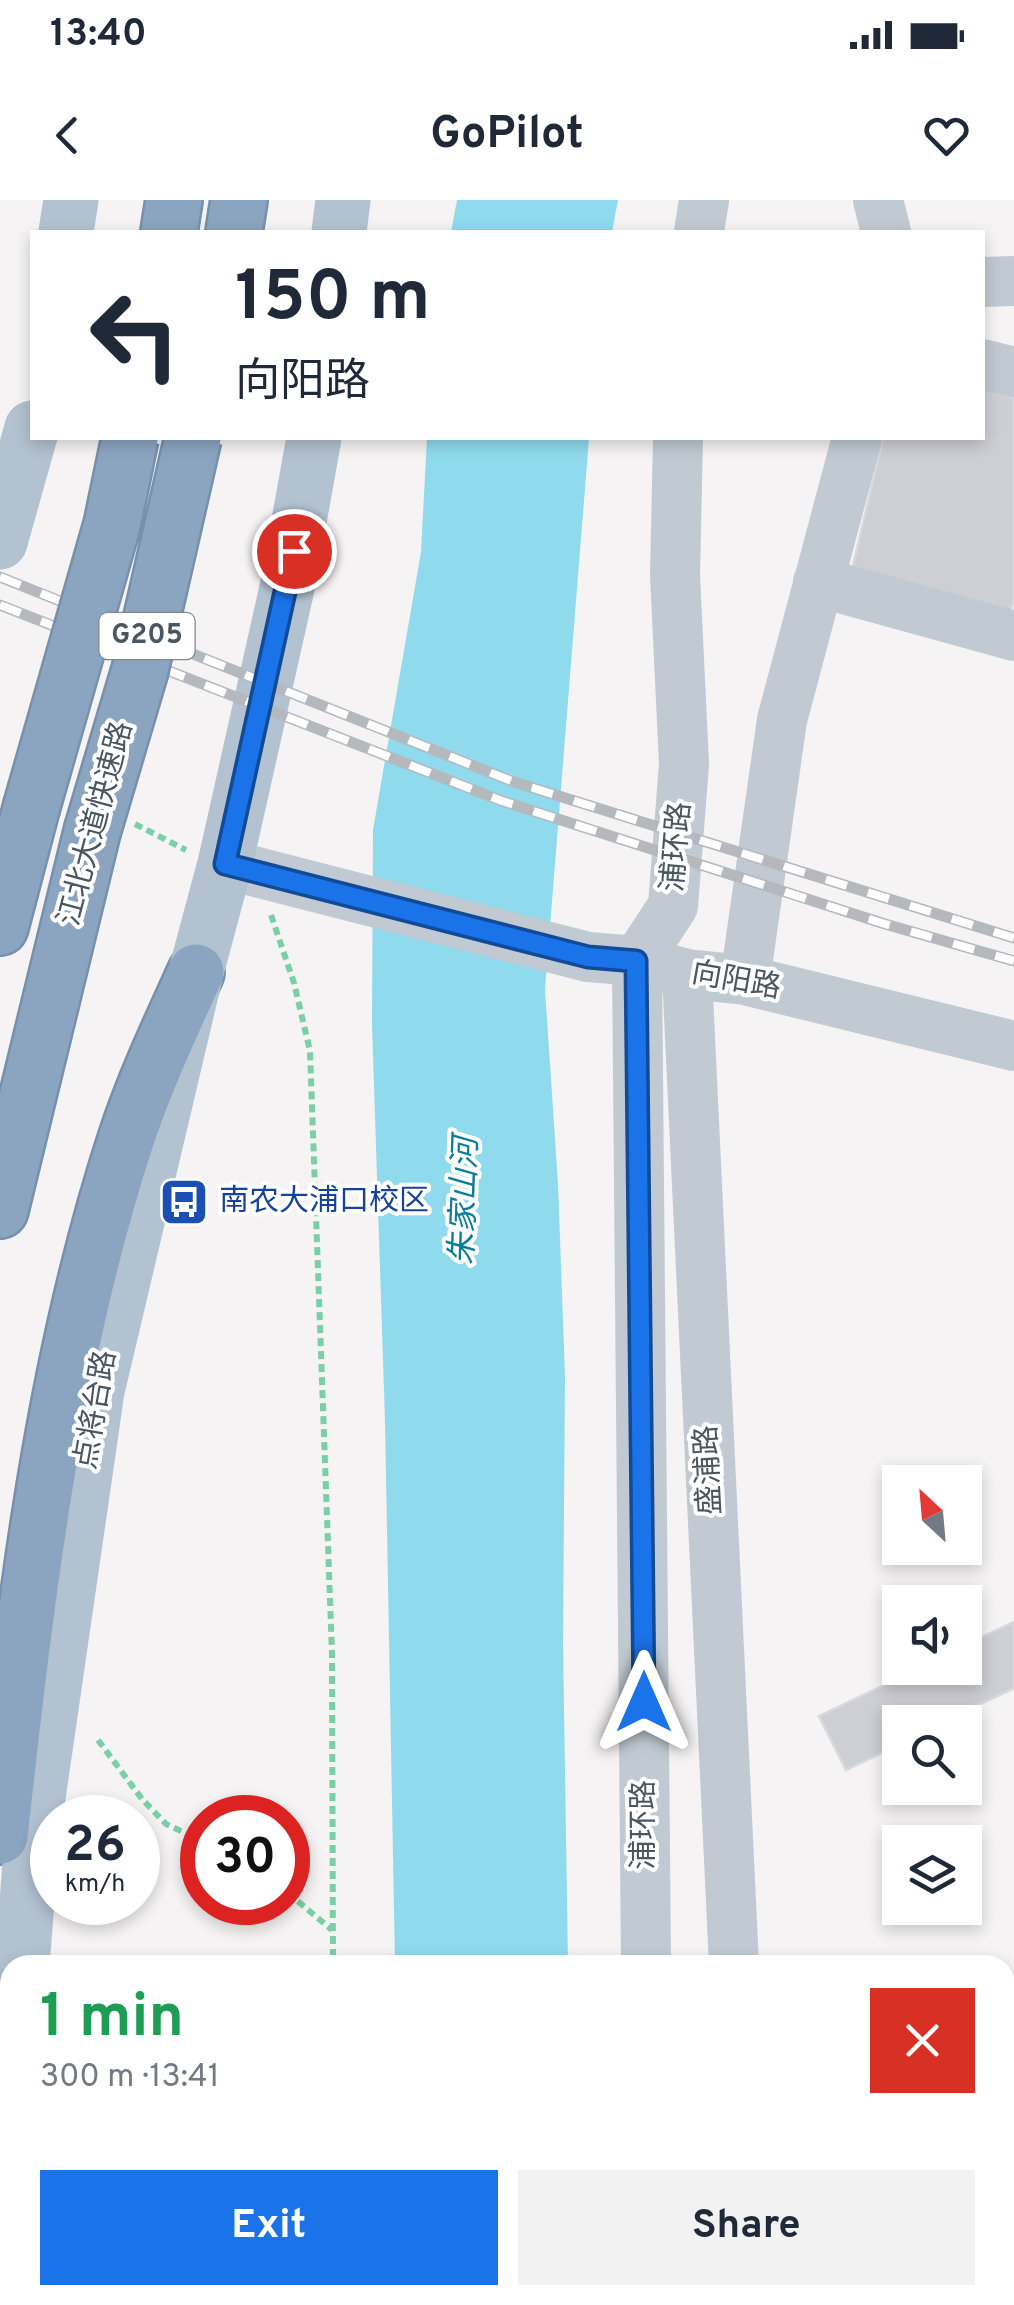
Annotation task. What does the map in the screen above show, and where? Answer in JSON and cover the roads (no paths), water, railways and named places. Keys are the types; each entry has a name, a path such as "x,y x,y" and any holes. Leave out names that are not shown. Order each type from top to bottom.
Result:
{"highway":[{"path":"169,230 174,200"},
{"path":"234,230 239,200"},
{"name":"G205","path":"0,927 112,525 130,440"},
{"name":"江北大道快速路","path":"0,1210 88,850 140,670 194,440"},
{"path":"0,1836 24,1625 61,1403 86,1283 127,1138 196,972"}],"main road":[{"path":"66,230 71,200"},
{"path":"339,230 342,200"},
{"path":"0,542 30,435"},
{"name":"点将台路","path":"23,1955 32,1839 98,1391 196,972 240,868 314,440"}],"street":[{"path":"699,230 704,200"},
{"path":"878,200 886,230"},
{"path":"985,282 1014,281"},
{"path":"985,365 1014,372"},
{"name":"浦环路","path":"646,1955 612,959 673,906 684,764 675,575 678,440"},
{"path":"745,980 782,720 856,440"},
{"path":"818,582 1014,636"},
{"name":"向阳路","path":"240,868 612,959 687,974 745,980 1014,1046"},
{"name":"盛浦路","path":"687,974 734,1955"}],"water":[{"path":"457,200 618,200 612,230 451,230"},
{"name":"朱家山河","path":"427,440 589,440 545,989 565,1376 563,1643 568,1955 395,1955 385,1421 372,1024 373,830 421,552"}],"railway":[{"path":"0,577 514,782 1014,938"},
{"path":"0,605 502,801 885,924 1014,961"}],"place":[{"name":"南农大浦口校区","path":"184,1202"}]}
